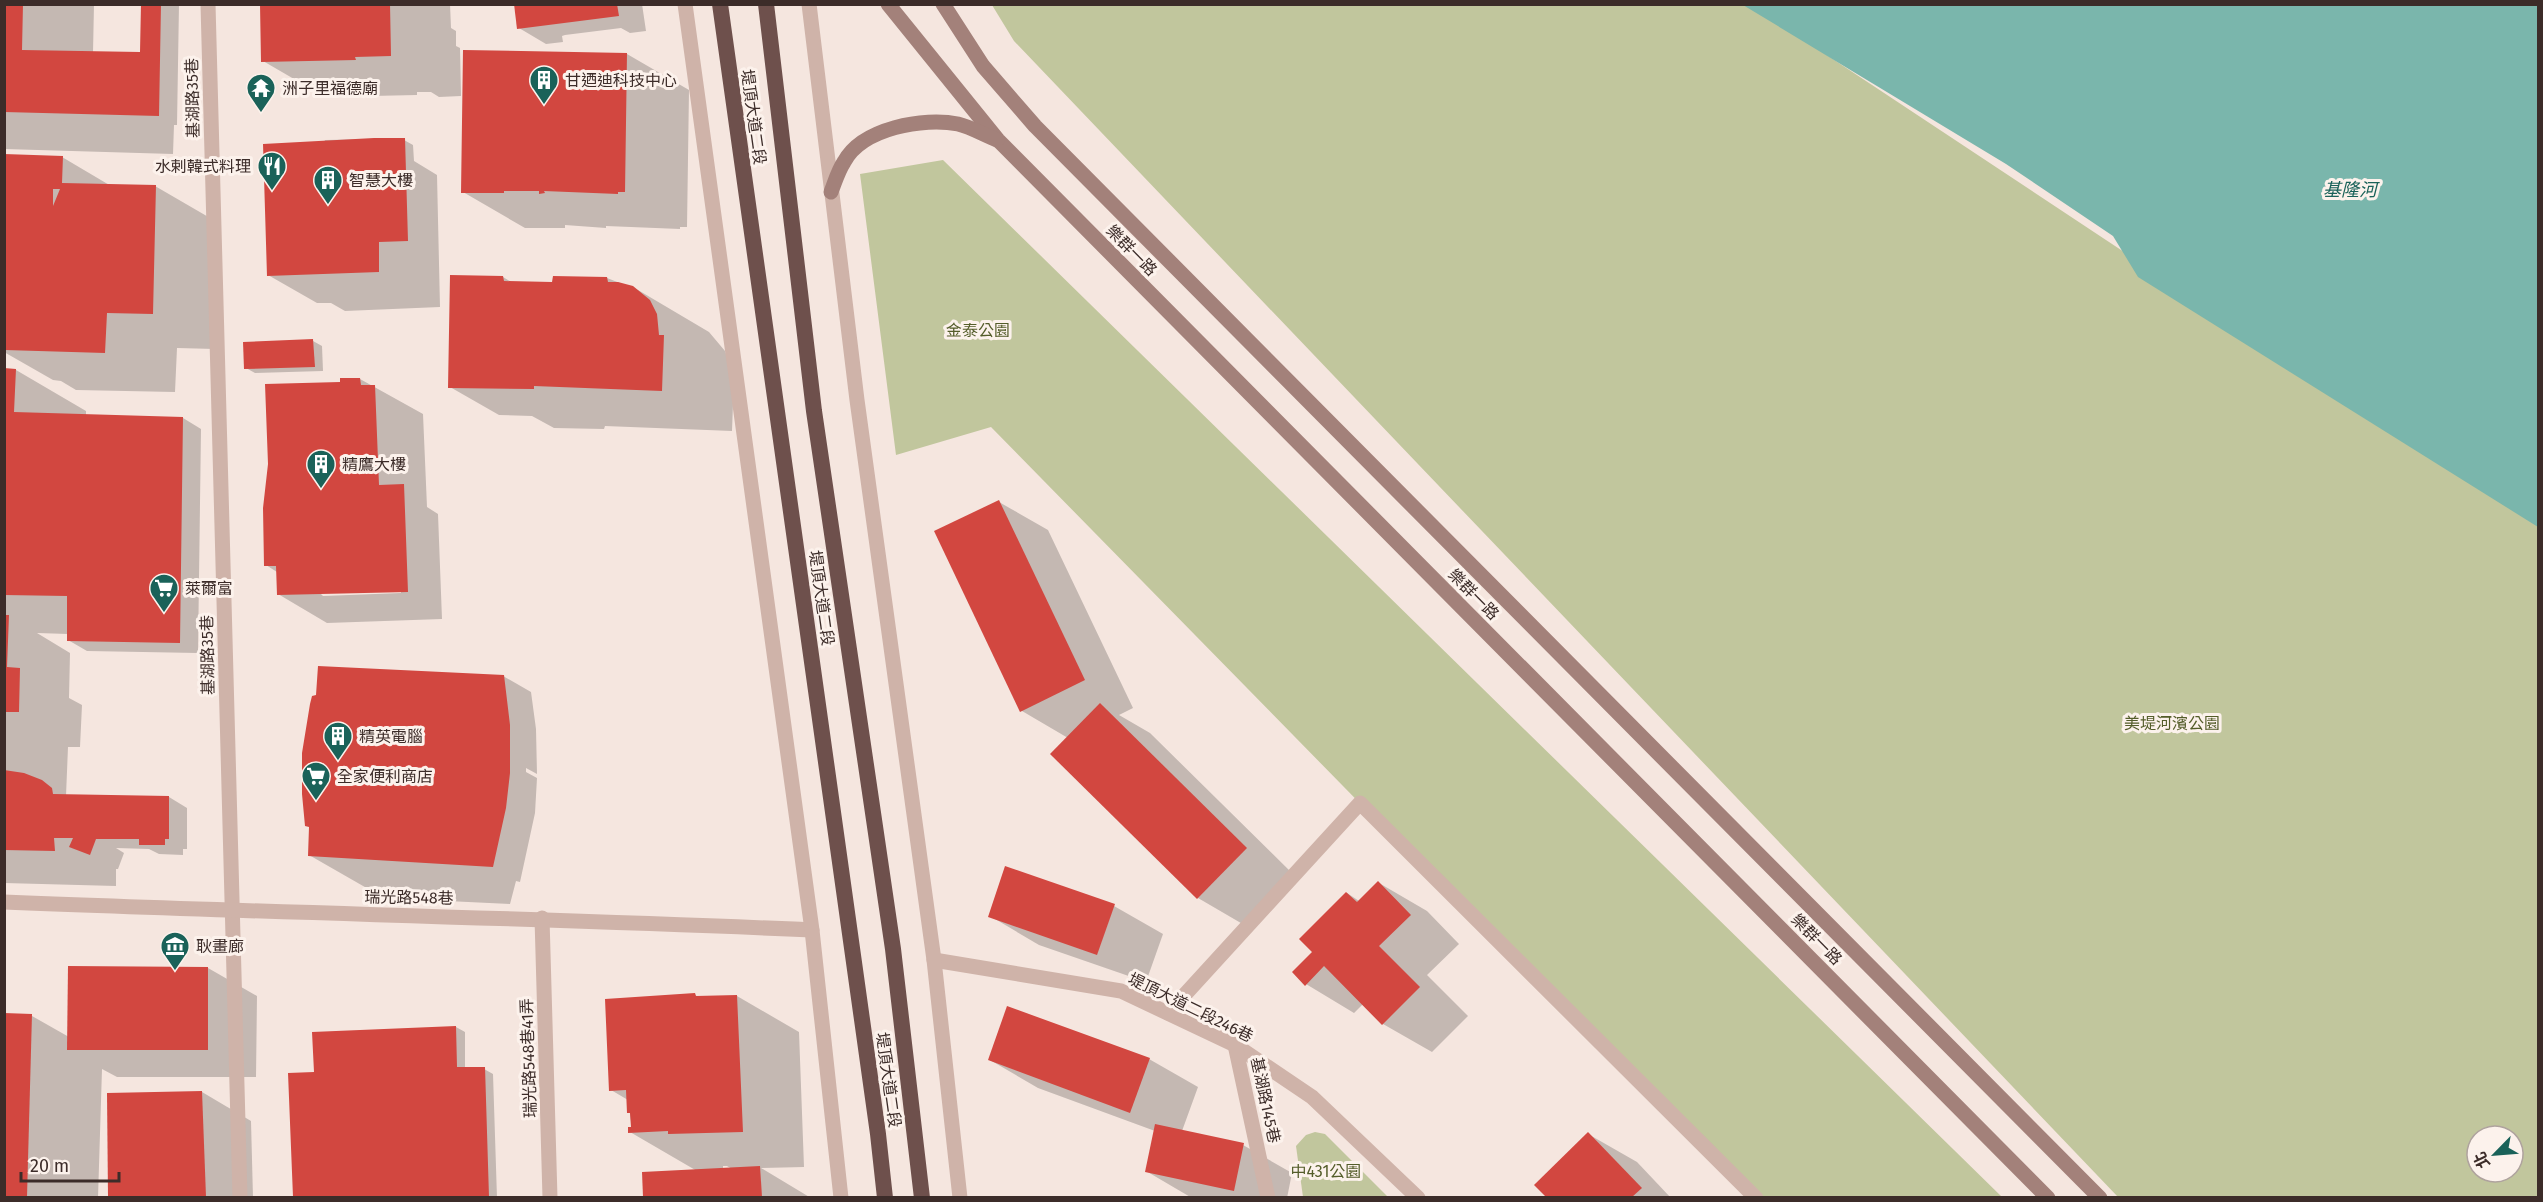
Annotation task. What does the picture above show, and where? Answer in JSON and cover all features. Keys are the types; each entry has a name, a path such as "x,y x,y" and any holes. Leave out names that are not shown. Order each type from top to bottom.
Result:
{"highway":[{"name":"堤頂大道二段","path":"720,4 808,624 885,1197"},
{"name":"堤頂大道二段","path":"766,4 814,411 892,949 922,1197"}],"main road":[{"name":"樂群一路","path":"888,4 998,140 2048,1197"},
{"name":"樂群一路","path":"943,4 983,66 1035,126 2100,1197"},
{"path":"831,192 844,160 861,145 886,130 915,123 957,124 998,140"}],"street":[{"name":"基湖路35巷","path":"208,4 240,1197"},
{"path":"685,4 812,930 841,1197"},
{"path":"809,4 857,400 934,960 960,1197"},
{"path":"1168,1013 1360,804 1756,1197"},
{"name":"瑞光路548巷","path":"4,902 231,912 542,918 812,930"},
{"name":"瑞光路548巷41弄","path":"542,918 550,1197"},
{"name":"堤頂大道二段246巷","path":"934,960 1121,991 1235,1045 1312,1097 1418,1197"},
{"name":"基湖路145巷","path":"1235,1045 1268,1197"}],"green space":[{"name":"美堤河濱公園","path":"992,5 1751,5 2538,526 2538,1197 2118,1197 1014,41"},
{"name":"金泰公園","path":"943,160 2002,1197 1746,1197 991,427 896,455 860,174"},
{"name":"中431公園","path":"1315,1132 1325,1134 1388,1197 1303,1197 1296,1146 1306,1135"}],"water":[{"name":"基隆河","path":"1743,5 2538,5 2538,527 2138,277 2113,236 2006,164"}],"building":[{"path":"4,4 23,4 22,50 140,52 141,4 161,4 159,116 4,112"},
{"path":"260,4 390,4 391,56 355,57 356,60 261,62"},
{"path":"514,4 617,4 619,16 517,29"},
{"name":"甘迺迪科技中心","path":"463,50 627,53 625,192 618,192 618,194 544,191 545,193 539,194 539,191 461,193"},
{"name":"智慧大樓","path":"405,138 408,241 379,242 379,272 267,276 263,144"},
{"path":"4,154 63,156 62,183 156,185 153,314 107,313 105,353 5,350 6,301 4,301","holes":["53,189 60,189 53,206"]},
{"path":"450,275 503,276 504,281 552,282 553,276 607,277 608,282 633,286 650,300 657,314 659,335 664,335 662,391 534,386 534,389 448,388"},
{"path":"313,339 315,367 244,369 243,342"},
{"path":"4,368 16,369 14,412 183,417 180,643 67,641 67,596 4,595"},
{"name":"精鷹大樓","path":"340,378 360,378 361,385 375,385 379,485 404,484 408,592 277,595 276,566 264,566 263,508 268,464 265,384 340,382"},
{"path":"999,500 1085,680 1020,712 934,531"},
{"path":"4,615 9,615 7,667 20,668 19,712 4,712"},
{"path":"318,666 504,675 510,725 510,773 506,808 493,867 308,856 309,827 305,826 302,753 310,704 312,696 316,695"},
{"path":"1100,703 1247,848 1197,899 1050,754"},
{"path":"4,770 24,773 42,780 52,788 53,794 169,796 169,839 165,839 165,845 139,845 139,839 96,839 90,855 69,847 73,838 54,838 55,851 4,850"},
{"path":"1005,866 1115,904 1097,955 988,917"},
{"path":"1378,881 1411,915 1379,946 1420,987 1382,1025 1324,966 1305,986 1292,972 1312,952 1299,939 1346,892 1357,902"},
{"path":"68,966 208,967 208,1050 67,1050"},
{"path":"695,993 696,996 737,995 743,1132 628,1133 628,1127 631,1127 630,1113 627,1113 626,1090 609,1091 605,999"},
{"path":"1007,1006 1150,1058 1130,1113 988,1060"},
{"path":"4,1013 32,1014 27,1197 4,1197"},
{"path":"456,1026 457,1067 485,1067 489,1197 293,1197 288,1073 314,1072 312,1032"},
{"path":"202,1091 206,1197 108,1197 107,1093"},
{"path":"1155,1124 1244,1143 1234,1191 1145,1172"},
{"path":"1588,1132 1642,1188 1632,1197 1546,1197 1534,1185"},
{"path":"760,1166 762,1197 643,1197 642,1172"}],"place":[{"name":"甘迺迪科技中心","path":"544,106"},
{"name":"洲子里福德廟","path":"261,114"},
{"name":"水剌韓式料理","path":"272,192"},
{"name":"智慧大樓","path":"328,206"},
{"name":"精鷹大樓","path":"321,490"},
{"name":"萊爾富","path":"164,614"},
{"name":"精英電腦","path":"338,762"},
{"name":"全家便利商店","path":"316,802"},
{"name":"耿畫廊","path":"175,972"}]}
